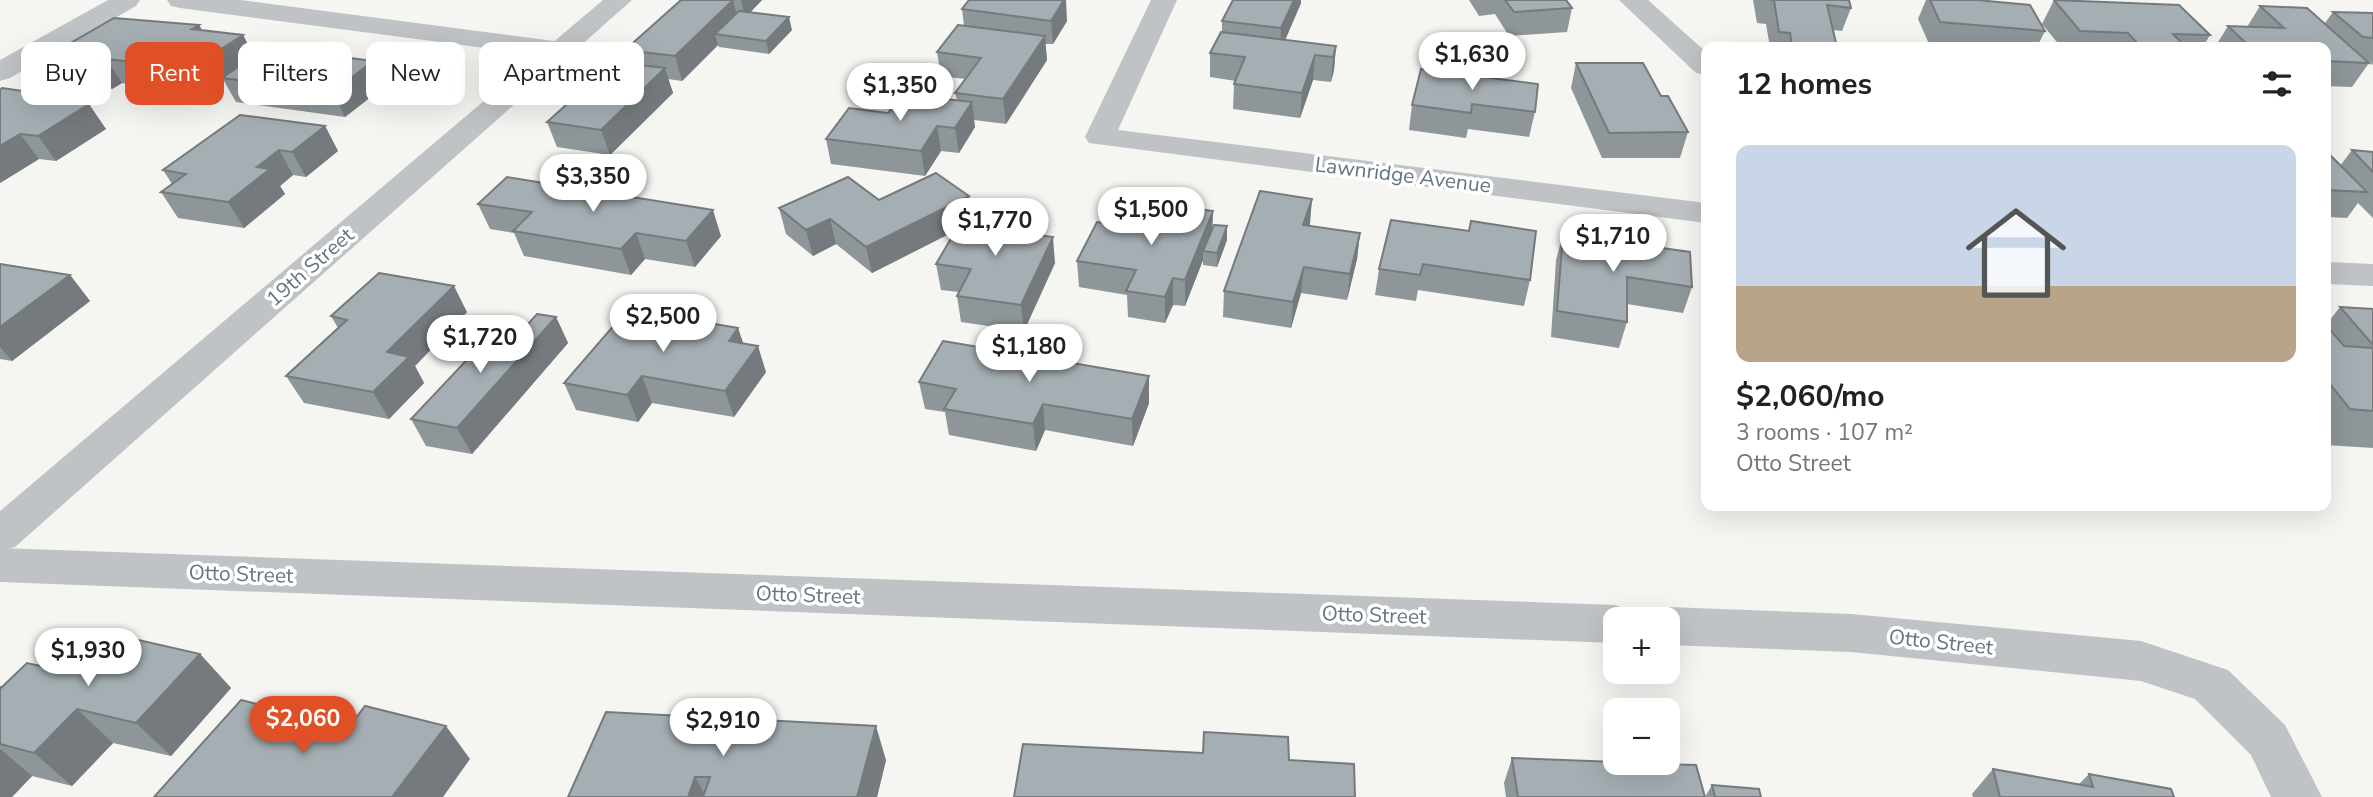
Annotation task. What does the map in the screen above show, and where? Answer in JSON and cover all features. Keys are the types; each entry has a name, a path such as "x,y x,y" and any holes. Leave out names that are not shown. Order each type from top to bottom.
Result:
{"street":[{"path":"0,72 128,0"},
{"path":"180,0 501,42"},
{"name":"19th Street","path":"571,42 619,0"},
{"name":"Lawnridge Avenue","path":"1164,0 1100,137 1701,212"},
{"path":"1632,0 1701,62"},
{"name":"19th Street","path":"0,534 498,105"},
{"path":"2331,273 2373,275"},
{"name":"Otto Street","path":"0,565 1603,624"},
{"name":"Otto Street","path":"1680,626 1851,633 2141,661 2211,684 2269,740 2297,797"}],"building":[{"path":"681,0 733,0 675,56 644,52 644,42 634,42"},
{"path":"969,0 1064,0 1051,21 962,9"},
{"path":"1233,0 1294,0 1281,28 1222,21"},
{"path":"1505,0 1566,0 1572,8 1514,12"},
{"path":"1774,0 1849,0 1851,8 1827,5 1836,42 1791,42 1790,33 1779,32"},
{"path":"1930,0 1977,0 2030,5 2045,31 1940,22"},
{"path":"2054,0 2179,5 2210,35 2173,34 2181,42 2136,42 2128,33 2080,31"},
{"path":"2260,6 2307,8 2369,63 2331,61 2331,42 2245,42 2228,26 2284,28"},
{"path":"739,11 789,17 766,41 715,34"},
{"path":"2333,12 2373,13 2373,38 2363,37"},
{"path":"114,18 199,25 192,29 243,35 224,47 224,42 125,42 124,61 111,60 111,42 72,42"},
{"path":"958,25 1045,36 1003,99 955,93 981,58 937,52"},
{"path":"1221,32 1336,46 1333,57 1315,55 1302,93 1234,84 1245,57 1210,53"},
{"path":"352,58 366,60 366,66 352,77"},
{"path":"1576,63 1643,63 1661,96 1668,96 1688,132 1609,133"},
{"path":"644,66 665,68 644,88"},
{"path":"238,67 238,80 224,77"},
{"path":"1421,69 1538,84 1535,112 1472,104 1471,113 1412,105"},
{"path":"0,90 21,91 21,105 87,105 38,136 20,134 0,146"},
{"path":"902,94 972,102 955,128 937,126 921,151 826,139 849,108 888,113"},
{"path":"566,105 627,105 601,130 547,122"},
{"path":"240,115 325,126 292,152 279,150 257,167 270,169 228,202 161,192 186,174 163,170"},
{"path":"2352,150 2373,152 2373,172"},
{"path":"2331,156 2367,192 2331,190"},
{"path":"936,173 969,196 866,247 830,219 806,230 779,208 848,177 879,200"},
{"path":"507,177 713,210 686,241 636,233 621,249 513,231 532,212 478,204"},
{"path":"1260,191 1312,199 1303,225 1360,233 1350,274 1304,267 1293,302 1224,291"},
{"path":"1158,203 1213,211 1185,280 1173,278 1165,297 1126,291 1136,270 1077,261 1097,222 1146,230"},
{"path":"966,213 1022,220 1016,232 1053,237 1021,305 957,296 971,269 936,264"},
{"path":"1391,220 1469,231 1471,221 1536,231 1530,280 1423,264 1420,275 1379,269"},
{"path":"1214,225 1227,226 1217,253 1203,251"},
{"path":"1563,234 1690,252 1692,287 1627,277 1627,322 1557,311"},
{"path":"0,264 70,275 0,327"},
{"path":"379,273 454,286 387,352 409,357 373,392 286,376 347,320 331,316"},
{"path":"2340,307 2373,309 2373,345"},
{"path":"628,309 738,328 729,341 758,346 725,391 642,376 627,395 564,383"},
{"path":"537,314 556,317 457,428 411,419 494,331 518,335"},
{"path":"2331,331 2344,346 2373,348 2373,411 2350,409 2331,385"},
{"path":"943,341 1149,376 1132,419 1043,404 1033,424 944,409 956,389 919,382"},
{"path":"99,631 200,654 136,723 77,709 34,753 0,744 0,687 27,663 59,670"},
{"path":"241,700 349,727 365,706 446,726 392,797 154,797"},
{"path":"606,712 876,726 857,797 703,797 710,777 695,777 688,797 568,797"},
{"path":"1204,732 1288,737 1289,760 1354,764 1355,797 1014,797 1023,744 1203,753"},
{"path":"1512,758 1603,762 1603,775 1680,775 1680,765 1696,765 1705,797 1518,797"},
{"path":"1993,769 2093,787 2089,774 2171,789 2174,797 2000,797"},
{"path":"1712,785 1759,789 1761,797 1715,797"}]}
